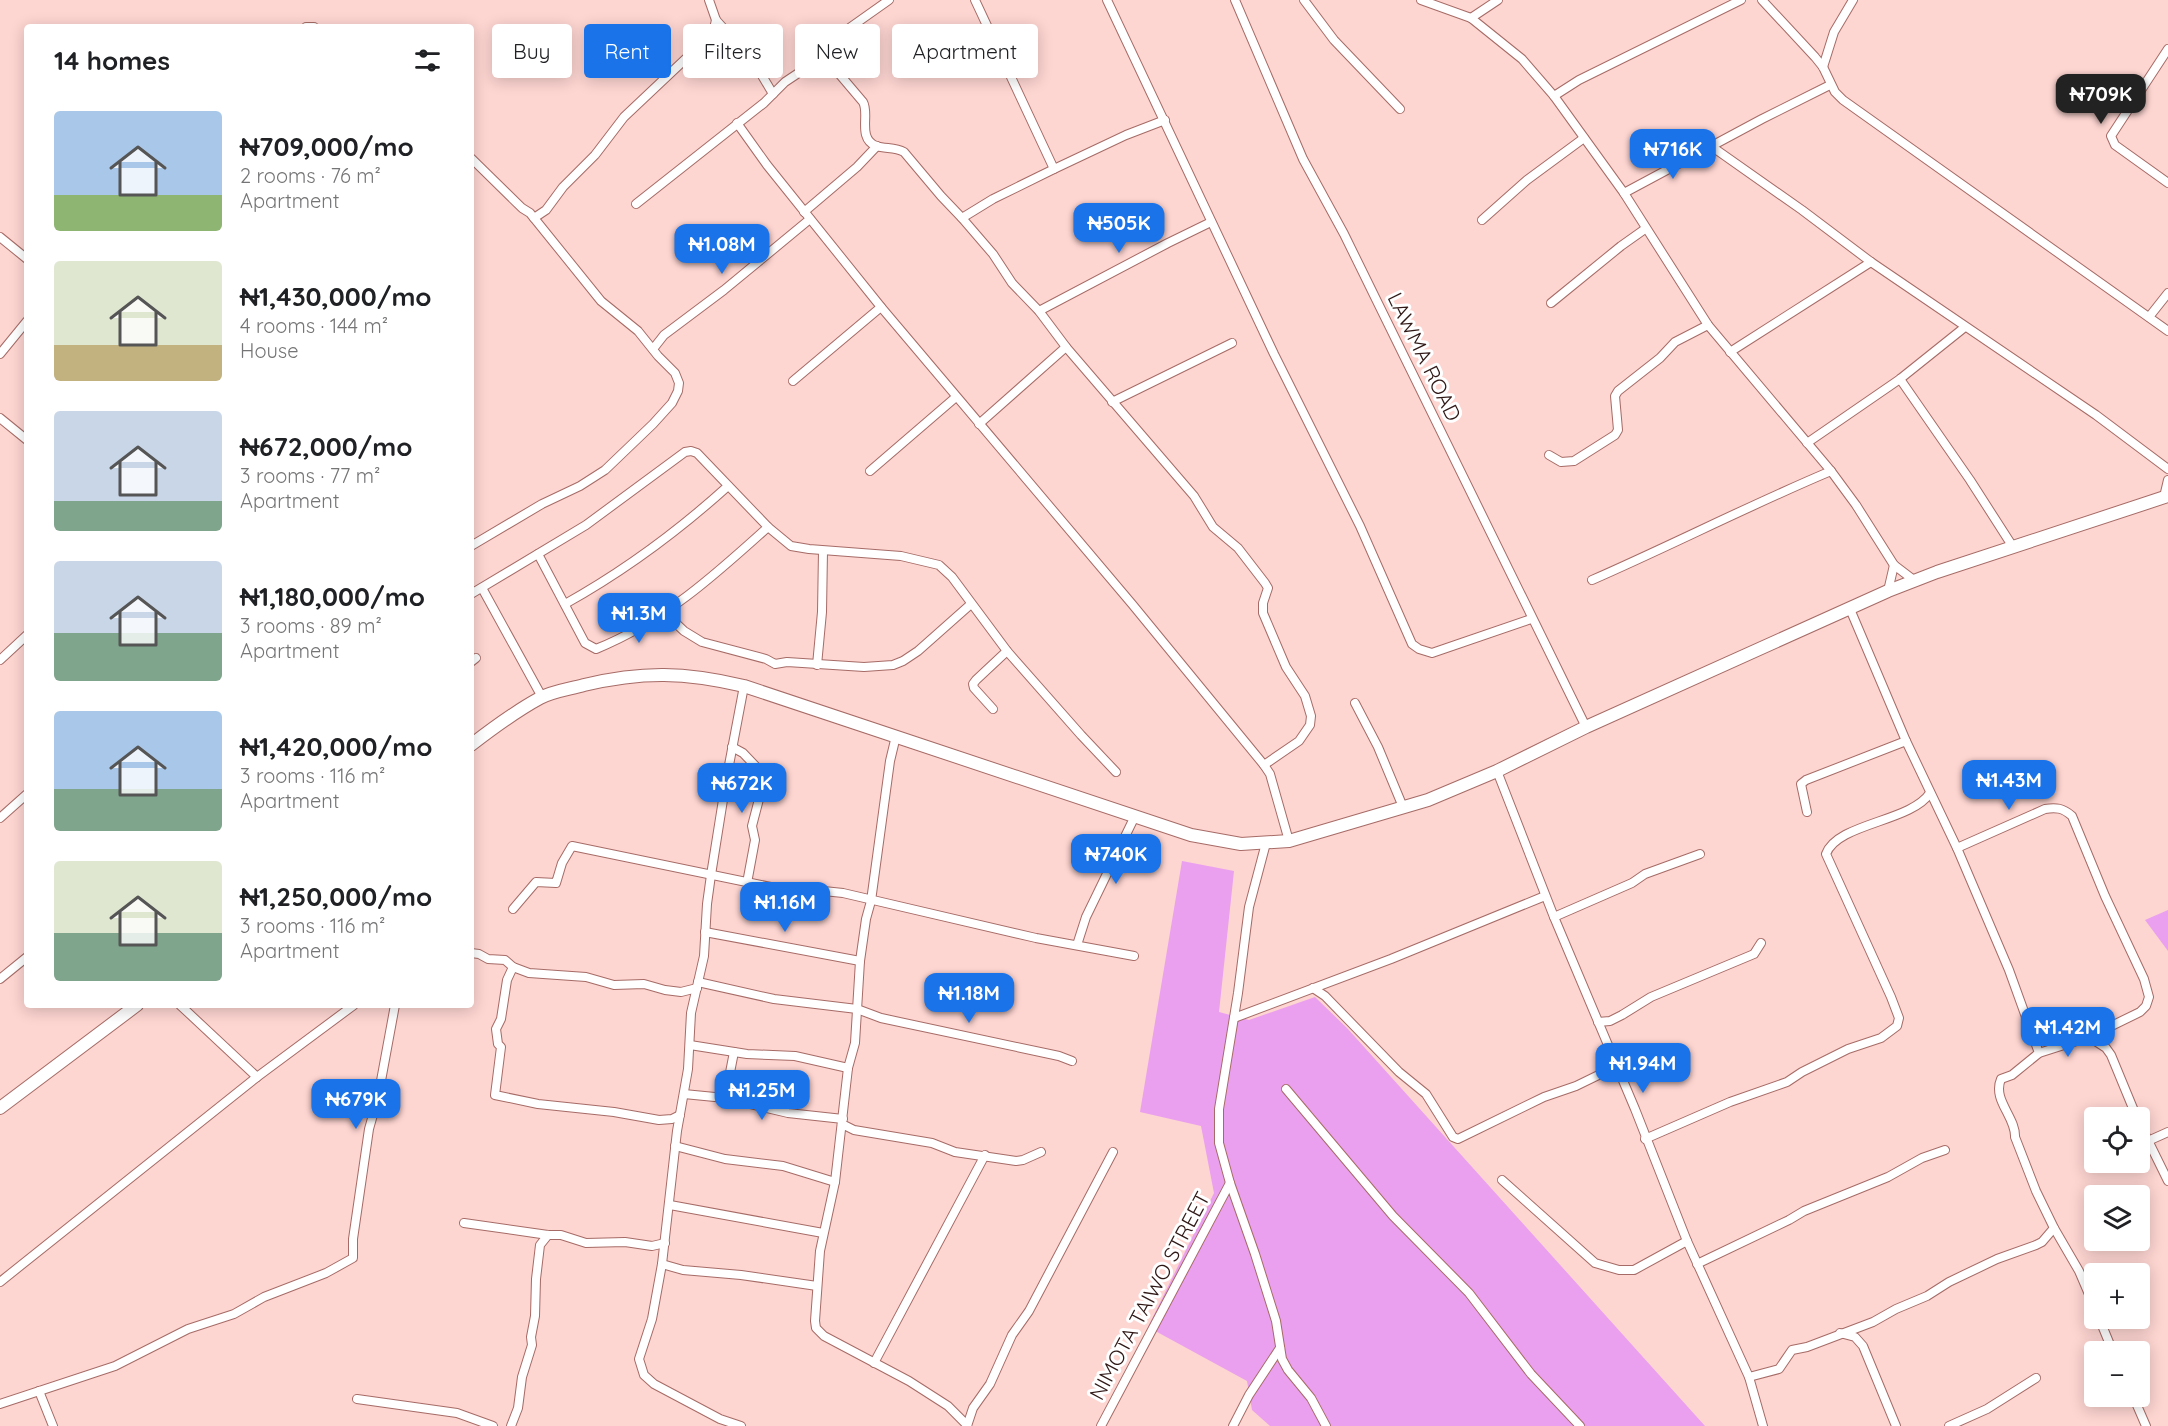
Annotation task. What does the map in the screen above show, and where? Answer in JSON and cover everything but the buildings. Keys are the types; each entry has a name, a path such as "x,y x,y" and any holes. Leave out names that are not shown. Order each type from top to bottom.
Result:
{"main road":[{"path":"474,743 542,697 615,678 636,675 668,674 707,677 744,686 1191,835 1225,843 1289,841 1428,800 1497,771 1586,727 1888,591 2166,497"},
{"path":"0,1107 133,1008"}],"street":[{"path":"709,0 719,24"},
{"path":"855,24 889,0"},
{"path":"975,0 1054,169"},
{"path":"1107,0 1274,354 1339,482 1412,644 1432,653 1531,619"},
{"name":"LAWMA ROAD","path":"1235,0 1303,159 1344,234 1586,727"},
{"path":"1304,0 1334,40 1400,109"},
{"path":"1421,0 1471,18 1522,59 1554,96 1624,193 1708,325 1831,471 1856,505 1894,565 1915,581"},
{"path":"1471,18 1498,0"},
{"path":"1554,96 1579,80 1741,0"},
{"path":"1762,0 1815,57 1823,67 1830,85 1843,100 2168,331"},
{"path":"1823,67 1834,32 1853,0"},
{"path":"715,24 716,20"},
{"path":"1815,57 1830,47"},
{"path":"2166,54 2110,136 2115,145 2168,183"},
{"path":"534,218 546,210 563,187 595,155 624,117 683,61"},
{"path":"636,204 795,75"},
{"path":"764,78 773,94"},
{"path":"843,78 867,108 864,122 871,142 877,146 898,148 904,152 940,196 993,254 1012,283 1039,311 1112,402 1194,496 1213,527 1238,548 1268,588 1263,603 1263,613 1286,667 1305,696 1311,716 1310,725 1299,741 1264,765"},
{"path":"1624,193 1830,85"},
{"path":"962,218 993,199 1054,169 1126,135 1165,120"},
{"path":"737,123 881,307 1264,765 1270,774 1289,841"},
{"path":"1482,220 1527,180 1584,138"},
{"path":"653,349 664,335 724,290 807,215 877,146"},
{"path":"1711,146 1871,262 2126,436 2168,469"},
{"path":"474,161 534,218 601,301 638,331 675,373 679,383 676,396 653,424 604,470 580,486 542,504 474,544"},
{"path":"1039,311 1211,222"},
{"path":"1551,303 1621,246 1646,229"},
{"path":"0,237 24,257"},
{"path":"1730,352 1871,262"},
{"path":"2149,317 2168,293"},
{"path":"794,381 881,307"},
{"path":"0,354 24,325"},
{"path":"1549,455 1561,462 1574,460 1615,435 1618,430 1615,396 1618,391 1660,358 1675,342 1708,325"},
{"path":"1807,443 1900,379 1965,327"},
{"path":"1112,402 1232,343"},
{"path":"979,423 1066,347"},
{"path":"1900,379 2013,547"},
{"path":"870,471 956,397"},
{"path":"0,418 24,438"},
{"path":"474,592 586,525 685,452 691,451 697,453 768,527 791,546 823,551 901,556 939,565 952,576 1007,651 1116,772"},
{"path":"1592,580 1767,498 1831,471"},
{"path":"2166,497 2168,480"},
{"path":"565,604 604,583 658,546 728,486"},
{"path":"538,554 585,643 596,650 665,614 706,583 768,527"},
{"path":"817,665 822,612 823,551"},
{"path":"1888,591 1894,565"},
{"path":"482,588 542,697"},
{"path":"665,614 684,631 702,642 766,659 775,664 787,662 881,666 903,661 918,651 971,604"},
{"path":"1850,609 1906,741 1957,848 2009,970 2039,1053"},
{"path":"0,660 24,637"},
{"path":"993,709 973,684 1007,651"},
{"path":"741,1426 720,1419 654,1384 644,1375 639,1359 652,1319 662,1264 675,1146 688,1069 691,1013 704,956 711,875 744,686"},
{"path":"1355,703 1378,747 1403,807"},
{"path":"896,736 884,797 871,901 860,961 855,1043 848,1068 835,1182 823,1233 815,1321 818,1330 834,1342 909,1381 948,1406 967,1425 975,1402 990,1384 1012,1335 1029,1311 1113,1152"},
{"path":"1807,812 1801,784 1806,780 1906,741"},
{"path":"732,747 743,753 765,776 752,826 755,840 747,883"},
{"path":"1497,771 1545,896 1617,1066 1687,1241 1749,1377 1763,1426"},
{"path":"1645,1139 1740,1098 1787,1082 1848,1049 1881,1038 1897,1026 1899,1018 1891,998 1826,854 1838,839 1917,806 1930,793"},
{"path":"0,818 24,797"},
{"path":"1957,848 2045,809 2057,807 2072,816 2105,896 2144,979 2149,997 2146,1006 2140,1012 2089,1037 2039,1053 2012,1075 2001,1079 1998,1085 2002,1102 2015,1128 2015,1137 2023,1158 2054,1228 2084,1283"},
{"path":"1077,945 1086,917 1135,816"},
{"path":"1266,843 1249,908 1219,1109 1220,1143 1230,1182 1269,1296 1276,1321 1282,1359 1311,1398 1326,1426"},
{"path":"513,909 536,882 556,883 565,856 572,846 790,891 814,890 843,893 1036,938 1134,956"},
{"path":"1554,917 1632,883 1645,874 1700,854"},
{"path":"1234,1018 1391,959 1545,896"},
{"path":"705,932 860,961"},
{"path":"1598,1022 1610,1021 1622,1016 1651,997 1754,954 1761,943"},
{"path":"474,953 488,959 505,960 513,967 529,973 586,977 614,985 644,984 681,992 698,985 774,999 857,1009 881,1018 1059,1056 1072,1061"},
{"path":"0,978 24,959"},
{"path":"513,967 507,980 501,1019 496,1029 498,1044 501,1047 495,1095 538,1104 614,1112 659,1120 672,1119 680,1115"},
{"path":"1313,988 1325,996 1399,1072 1426,1094 1453,1137 1458,1139 1544,1097 1576,1086 1617,1066"},
{"path":"183,1008 257,1077"},
{"path":"0,1282 257,1077 350,1008"},
{"path":"0,1404 115,1366 188,1329 225,1318 264,1297 326,1273 353,1258 353,1239 369,1129 378,1097 394,1008"},
{"path":"2089,1037 2106,1048 2111,1055 2132,1107"},
{"path":"690,1045 747,1054 795,1056 848,1068"},
{"path":"726,1098 734,1052"},
{"path":"1286,1089 1393,1216 1469,1293 1531,1374 1580,1426"},
{"path":"684,1094 726,1098 788,1113 842,1122 854,1130 932,1143 955,1152 1016,1161 1041,1152"},
{"path":"2150,1140 2168,1132"},
{"path":"2150,1145 2168,1181"},
{"path":"675,1146 725,1159 783,1166 835,1182"},
{"path":"1697,1264 1804,1211 1888,1177 1922,1158 1945,1150"},
{"path":"874,1363 985,1155"},
{"path":"1502,1180 1594,1263 1619,1270 1634,1270 1687,1241"},
{"name":"NIMOTA TAIWO STREET","path":"1101,1426 1230,1182"},
{"path":"670,1205 823,1233"},
{"path":"464,1223 561,1235 586,1243 625,1242 652,1246 665,1243"},
{"path":"1749,1377 1779,1369 1792,1350 1807,1347 1873,1322 2008,1253 2043,1242 2054,1228"},
{"path":"511,1426 518,1408 522,1377 532,1346 540,1245 548,1235"},
{"path":"662,1264 683,1270 741,1275 817,1286"},
{"path":"1840,1333 1855,1337 1863,1346 1896,1426"},
{"path":"1233,1426 1280,1348"},
{"path":"1949,1426 1987,1409 2036,1378"},
{"path":"39,1391 53,1426"},
{"path":"357,1399 457,1413 494,1426"},
{"path":"2138,1407 2146,1426"}],"shaded area":[{"path":"1182,861 1234,871 1219,1012 1249,1020 1315,997 1347,1028 1705,1426 1270,1426 1252,1410 1247,1381 1148,1327 1214,1193 1201,1126 1140,1112"},
{"path":"2168,910 2168,951 2145,920"}]}
